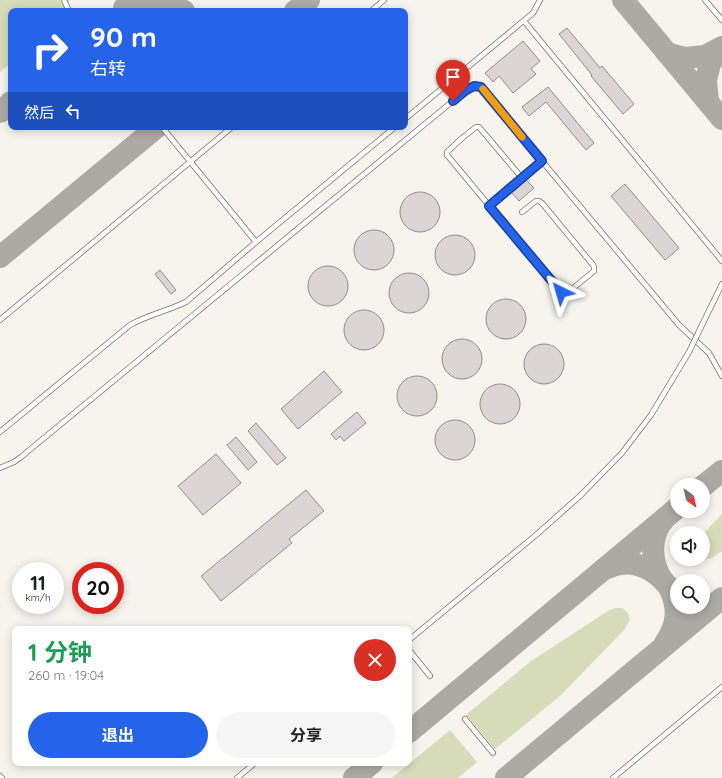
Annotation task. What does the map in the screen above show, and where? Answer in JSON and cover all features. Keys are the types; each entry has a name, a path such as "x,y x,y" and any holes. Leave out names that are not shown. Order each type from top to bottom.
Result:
{"lane":[{"path":"375,8 384,0"},
{"path":"408,117 524,21 533,13 540,0"},
{"path":"705,0 722,20"},
{"path":"524,21 722,261"},
{"path":"0,468 21,457 465,91 474,86 481,87 679,325 709,353 722,376"},
{"path":"522,178 479,127 476,127 447,152 447,155 563,294 566,294 594,271 593,265 542,203 539,201 536,202 522,212"},
{"path":"164,130 256,242"},
{"path":"0,320 228,130"},
{"path":"0,432 130,325 142,318 186,302 256,242 392,130"},
{"path":"489,206 542,161"},
{"path":"412,638 536,535 581,495 622,453 651,415 689,352 722,284"},
{"path":"412,654 430,676"},
{"path":"613,778 722,687"},
{"path":"465,720 493,753"},
{"path":"236,778 251,766"}],"green space":[{"path":"0,0 70,0 64,8 8,8 8,65 0,72"},
{"path":"722,514 722,551 710,558 710,527"},
{"path":"615,608 622,608 628,613 630,620 625,629 560,696 495,749 466,715 531,661"},
{"path":"450,730 477,762 458,778 392,778 406,766 412,766 412,761"}],"building":[{"path":"567,28 600,68 602,66 634,104 623,114 591,76 592,75 559,34"},
{"path":"523,41 540,61 531,69 536,74 513,93 499,76 493,82 485,73"},
{"path":"548,87 594,143 586,150 546,102 529,116 522,107"},
{"path":"526,180 534,188 519,201 511,192"},
{"path":"625,184 679,248 665,260 611,196"},
{"path":"416,192 424,192 431,195 437,201 440,212 437,223 431,229 424,232 416,232 409,229 403,223 400,216 400,208 403,201 409,195"},
{"path":"370,230 378,230 385,233 391,239 394,250 391,261 385,267 378,270 370,270 363,267 357,261 354,254 354,246 357,239 363,233"},
{"path":"451,235 459,235 466,238 472,244 475,255 472,266 466,272 459,275 451,275 444,272 438,266 435,259 435,251 438,244 444,238"},
{"path":"324,266 332,266 339,269 345,275 348,286 345,297 339,303 332,306 324,306 317,303 311,297 308,290 308,282 311,275 317,269"},
{"path":"160,270 176,290 171,294 155,274"},
{"path":"405,273 413,273 420,276 426,282 429,293 426,304 420,310 413,313 405,313 398,310 392,304 389,297 389,289 392,282 398,276"},
{"path":"502,299 510,299 517,302 523,308 526,319 523,330 517,336 510,339 502,339 495,336 489,330 486,323 486,315 489,308 495,302"},
{"path":"360,310 368,310 375,313 381,319 384,330 381,341 375,347 368,350 360,350 353,347 347,341 344,334 344,326 347,319 353,313"},
{"path":"458,339 466,339 473,342 479,348 482,359 479,370 473,376 466,379 458,379 451,376 445,370 442,363 442,355 445,348 451,342"},
{"path":"540,344 548,344 555,347 561,353 564,364 561,375 555,381 548,384 540,384 533,381 527,375 524,368 524,360 527,353 533,347"},
{"path":"324,371 342,392 298,429 281,409"},
{"path":"413,376 421,376 428,379 434,385 437,396 434,407 428,413 421,416 413,416 406,413 400,407 397,400 397,392 400,385 406,379"},
{"path":"496,384 504,384 511,387 517,393 520,404 517,415 511,421 504,424 496,424 489,421 483,415 480,408 480,400 483,393 489,387"},
{"path":"357,412 366,423 344,441 340,436 336,440 331,434"},
{"path":"451,420 459,420 466,423 472,429 475,440 472,451 466,457 459,460 451,460 444,457 438,451 435,444 435,436 438,429 444,423"},
{"path":"256,423 286,458 277,465 248,431"},
{"path":"236,437 257,462 248,470 227,445"},
{"path":"216,454 241,483 203,515 178,486"},
{"path":"306,490 324,511 289,539 292,543 221,601 201,576"}],"taxiway":[{"path":"299,8 309,0"},
{"path":"623,0 722,119"},
{"path":"124,8 147,3 162,3 178,8"},
{"path":"667,53 685,58 705,56 722,47"},
{"path":"708,102 706,80 710,64 720,49"},
{"path":"0,112 8,105"},
{"path":"0,257 153,130"},
{"path":"710,480 722,471"},
{"path":"412,729 670,514"},
{"path":"663,521 658,527 655,535 653,551 659,575 670,587"},
{"path":"605,569 628,563 648,569 661,578"},
{"path":"665,643 673,629 676,616 676,609 669,587"},
{"path":"506,778 722,598"},
{"path":"354,778 368,766"}],"slow traffic":[{"path":"483,89 522,137"}],"route":[{"path":"453,101 474,86 481,87 542,161 489,206 561,292"}]}
